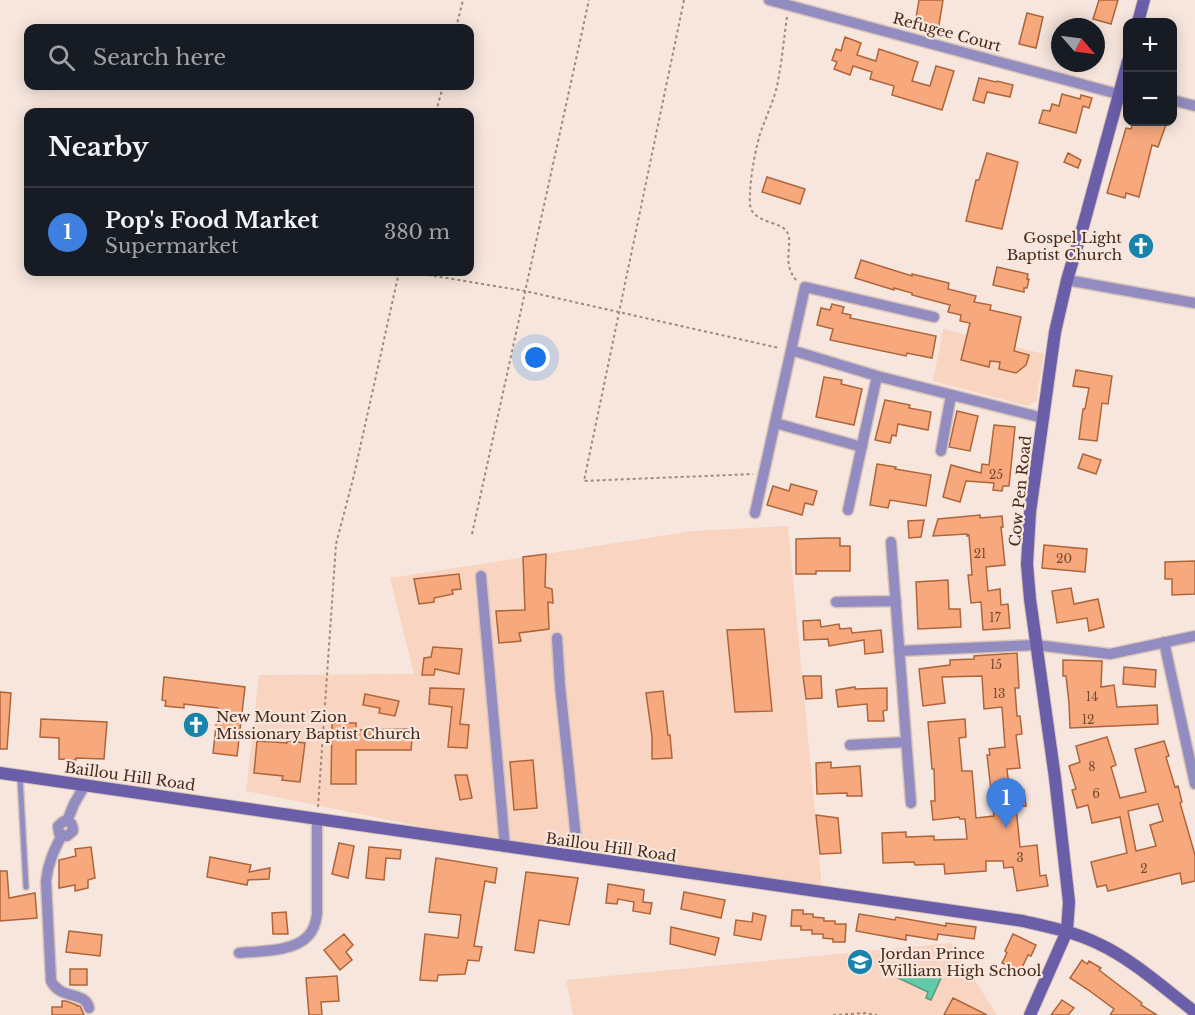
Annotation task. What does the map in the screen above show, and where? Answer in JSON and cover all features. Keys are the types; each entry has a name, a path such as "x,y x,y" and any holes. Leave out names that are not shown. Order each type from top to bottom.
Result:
{"main road":[{"path":"1139,18 1144,0"},
{"name":"Cow Pen Road","path":"1030,1015 1067,931 1069,889 1030,599 1027,564 1030,512 1055,332 1126,72"},
{"name":"Baillou Hill Road","path":"0,773 1023,921 1067,931 1100,944 1119,955 1195,1012"}],"street":[{"name":"Refugee Court","path":"769,0 1122,89"},
{"path":"1177,101 1195,106"},
{"path":"1068,280 1195,303"},
{"path":"755,513 805,287 934,317"},
{"path":"791,350 877,376 1043,418"},
{"path":"848,510 877,376"},
{"path":"941,451 951,395"},
{"path":"775,423 862,447"},
{"path":"891,542 911,803"},
{"path":"481,576 506,847"},
{"path":"836,602 896,602"},
{"path":"899,651 1036,645 1110,654 1195,636"},
{"path":"557,639 579,857"},
{"path":"1164,642 1195,784"},
{"path":"850,745 906,742"},
{"path":"85,785 67,821 58,826 59,833 62,835 48,866 46,881 51,981 58,991 85,1000 89,1008"},
{"path":"239,953 282,949 298,944 315,926 317,819"}],"lane":[{"path":"20,775 26,887"}],"path":[{"path":"457,24 463,0"},
{"path":"472,534 589,0"},
{"path":"684,0 584,481 764,474"},
{"path":"789,5 778,83 759,136 751,178 751,207 753,212 762,219 783,227 787,231 788,260 792,275 805,287"},
{"path":"437,108 442,90"},
{"path":"317,819 336,544 354,475 398,276"},
{"path":"434,276 525,291 791,350"},
{"path":"833,1015 865,1013 877,1015"}],"shaded area":[{"path":"943,329 1044,354 1036,401 1028,406 933,381"},
{"path":"788,526 822,888 453,833 246,791 259,675 414,674 390,578 693,531"},
{"name":"Jordan Prince William High School","path":"951,943 997,1015 573,1015 566,980"},
{"path":"906,962 941,978 931,1000 926,998 928,992 898,978"}],"building":[{"path":"919,0 943,0 938,31 915,24"},
{"path":"1099,0 1118,0 1111,24 1105,22 1105,18 1093,18"},
{"path":"1027,13 1043,17 1036,48 1019,44"},
{"path":"845,37 861,43 857,55 876,61 879,49 918,62 912,81 930,86 936,66 954,71 942,110 892,95 894,86 870,79 872,72 853,66 850,75 834,69 837,62 832,60 836,49 841,51"},
{"path":"979,78 1013,85 1010,97 987,92 984,103 973,100"},
{"path":"1062,94 1080,99 1081,95 1092,98 1089,108 1083,106 1076,133 1039,123 1043,110 1050,111 1052,104 1059,106"},
{"path":"1132,126 1166,126 1158,147 1152,145 1139,197 1126,193 1125,198 1107,193 1126,128 1131,129"},
{"path":"987,153 1018,162 1002,229 966,221 976,180 979,180"},
{"path":"1068,153 1081,160 1078,168 1064,162"},
{"path":"767,177 805,189 800,204 762,192"},
{"path":"861,260 912,276 912,274 949,283 948,289 976,296 974,302 991,305 990,310 1021,317 1014,351 1029,355 1026,365 1016,373 999,369 1000,362 990,361 989,367 961,360 970,323 960,321 961,315 948,312 950,305 855,278"},
{"path":"997,267 1028,274 1027,288 1024,288 1024,292 993,285"},
{"path":"832,304 844,307 842,313 851,315 850,318 936,336 932,358 907,353 906,356 830,340 833,329 817,325 821,308 830,310"},
{"path":"1076,370 1112,376 1108,404 1102,403 1097,441 1079,439 1083,409 1085,409 1089,388 1073,386"},
{"path":"824,377 842,380 841,384 862,389 854,425 816,417"},
{"path":"885,400 931,412 928,430 898,424 896,436 892,435 890,443 875,440"},
{"path":"957,411 978,416 970,451 949,447"},
{"path":"994,425 1015,427 1009,486 1003,486 1002,491 993,490 994,483 966,481 960,502 943,497 951,465 981,473 982,464 989,465"},
{"path":"1083,454 1101,460 1096,474 1078,468"},
{"path":"877,464 931,475 926,506 890,500 888,508 870,505"},
{"path":"791,484 817,491 813,505 805,503 802,515 767,505 773,486 789,491"},
{"path":"980,515 980,518 1002,516 1005,565 986,567 988,591 1000,589 1001,605 1008,604 1010,628 983,630 981,602 971,603 968,575 972,575 969,535 933,536 938,519"},
{"path":"924,520 921,537 909,538 908,521"},
{"path":"840,538 840,546 850,546 850,571 816,571 816,574 796,574 796,539"},
{"path":"1044,545 1087,549 1085,572 1042,568"},
{"path":"546,554 545,587 552,589 553,603 548,602 549,629 519,633 521,641 499,643 496,611 525,610 523,557"},
{"path":"1195,561 1195,594 1172,595 1172,579 1165,579 1165,562"},
{"path":"459,574 461,589 452,590 453,594 434,598 434,602 419,604 414,579"},
{"path":"948,580 949,609 960,609 961,627 918,629 916,582"},
{"path":"1071,588 1074,604 1098,599 1104,627 1089,631 1087,618 1057,623 1052,591"},
{"path":"820,620 821,627 839,624 840,629 851,628 852,633 881,630 883,652 865,654 864,640 829,646 828,639 804,640 803,621"},
{"path":"764,629 772,711 735,712 727,630"},
{"path":"433,647 462,649 459,674 435,669 434,675 422,675 424,658 431,657"},
{"path":"1017,653 1019,688 1015,688 1017,716 1020,716 1022,734 1016,735 1020,768 1007,769 1009,787 1010,791 1024,790 1026,806 1016,807 1020,847 1037,845 1040,876 1046,875 1048,886 1017,891 1013,867 1004,868 1003,861 986,861 986,871 945,874 944,864 883,863 882,833 906,832 906,837 934,836 934,840 967,839 965,819 959,817 933,820 931,801 935,801 934,769 932,769 928,722 965,719 966,737 959,738 962,771 972,771 976,818 994,816 987,755 990,755 989,749 1005,747 1002,707 984,709 982,676 942,677 945,703 923,706 919,669 950,665 950,660 974,659 974,656"},
{"path":"1063,660 1102,661 1101,687 1114,685 1117,707 1157,705 1158,724 1070,728"},
{"path":"1124,667 1156,670 1155,687 1123,684"},
{"path":"803,676 821,676 822,698 806,699"},
{"path":"164,677 245,687 237,756 213,753 218,708 184,704 184,708 165,706 166,701 162,700"},
{"path":"855,687 855,689 887,688 887,710 883,711 884,721 868,721 867,704 838,707 836,690"},
{"path":"430,688 464,689 460,724 469,725 467,748 448,747 452,707 429,704"},
{"path":"663,691 672,758 652,759 652,736 646,693"},
{"path":"0,692 11,693 7,749 0,749"},
{"path":"365,694 399,701 395,716 379,713 380,708 363,705"},
{"path":"41,719 107,722 104,759 59,759 59,738 40,737"},
{"path":"332,723 356,723 356,730 413,729 411,750 356,750 356,784 331,784"},
{"path":"1107,737 1116,765 1111,767 1120,798 1146,792 1135,749 1164,741 1169,756 1166,757 1175,787 1178,786 1182,802 1180,803 1195,855 1195,881 1182,884 1180,873 1108,891 1106,885 1097,887 1091,862 1127,853 1120,817 1092,823 1088,805 1077,808 1072,790 1076,789 1069,766 1080,762 1076,746","holes":["1158,804 1163,821 1150,825 1156,846 1136,851 1128,811"]},
{"path":"257,741 305,743 300,782 282,780 283,776 254,773"},
{"path":"533,760 537,808 514,810 510,762"},
{"path":"831,762 831,768 860,766 862,796 847,796 847,793 817,794 816,763"},
{"path":"455,775 467,775 472,798 460,800"},
{"path":"816,815 838,818 841,853 820,854"},
{"path":"339,843 354,846 348,878 332,874"},
{"path":"91,847 95,878 88,880 88,888 75,891 75,885 59,888 59,860 76,856 75,849"},
{"path":"369,847 401,850 400,859 386,858 384,880 366,878"},
{"path":"210,857 251,865 249,872 270,868 269,879 248,880 247,885 207,877"},
{"path":"436,858 497,868 495,883 485,881 474,946 482,947 479,961 468,960 465,974 438,975 437,981 420,980 425,934 458,938 461,915 429,912"},
{"path":"0,871 7,871 9,898 35,893 37,918 0,921"},
{"path":"526,872 578,878 569,925 539,920 534,953 515,950"},
{"path":"608,884 644,890 643,902 652,903 650,914 633,911 634,902 618,899 617,904 606,903"},
{"path":"684,892 725,900 721,918 681,909"},
{"path":"792,910 803,910 803,914 813,914 813,917 824,918 824,921 835,921 835,924 846,924 845,942 833,942 833,939 823,938 823,934 812,934 812,930 801,930 801,926 791,926"},
{"path":"286,912 288,934 273,934 272,913"},
{"path":"753,913 766,916 761,940 734,935 736,920 752,922"},
{"path":"859,914 895,920 896,917 946,926 946,923 976,927 974,939 938,934 937,940 906,935 906,940 856,931"},
{"path":"671,927 719,938 715,955 670,944"},
{"path":"69,931 102,935 100,956 66,952"},
{"path":"344,934 353,945 346,952 352,960 340,970 324,950"},
{"path":"1013,934 1036,945 1020,972 1002,963"},
{"path":"1082,960 1101,968 1099,970 1142,1003 1141,1005 1157,1015 1110,1015 1114,1009 1070,978"},
{"path":"70,969 87,969 87,985 70,985"},
{"path":"337,976 339,1001 321,1002 322,1015 309,1015 306,978"},
{"path":"953,998 987,1015 944,1015"},
{"path":"1062,1000 1074,1008 1068,1015 1051,1015"},
{"path":"62,1001 80,1006 84,1015 52,1015 52,1007 62,1007"}],"place":[{"name":"Gospel Light Baptist Church","path":"1141,246"},
{"name":"New Mount Zion Missionary Baptist Church","path":"196,725"},
{"name":"Pop's Food Market","path":"1006,828"},
{"name":"Jordan Prince William High School","path":"860,962"}]}
